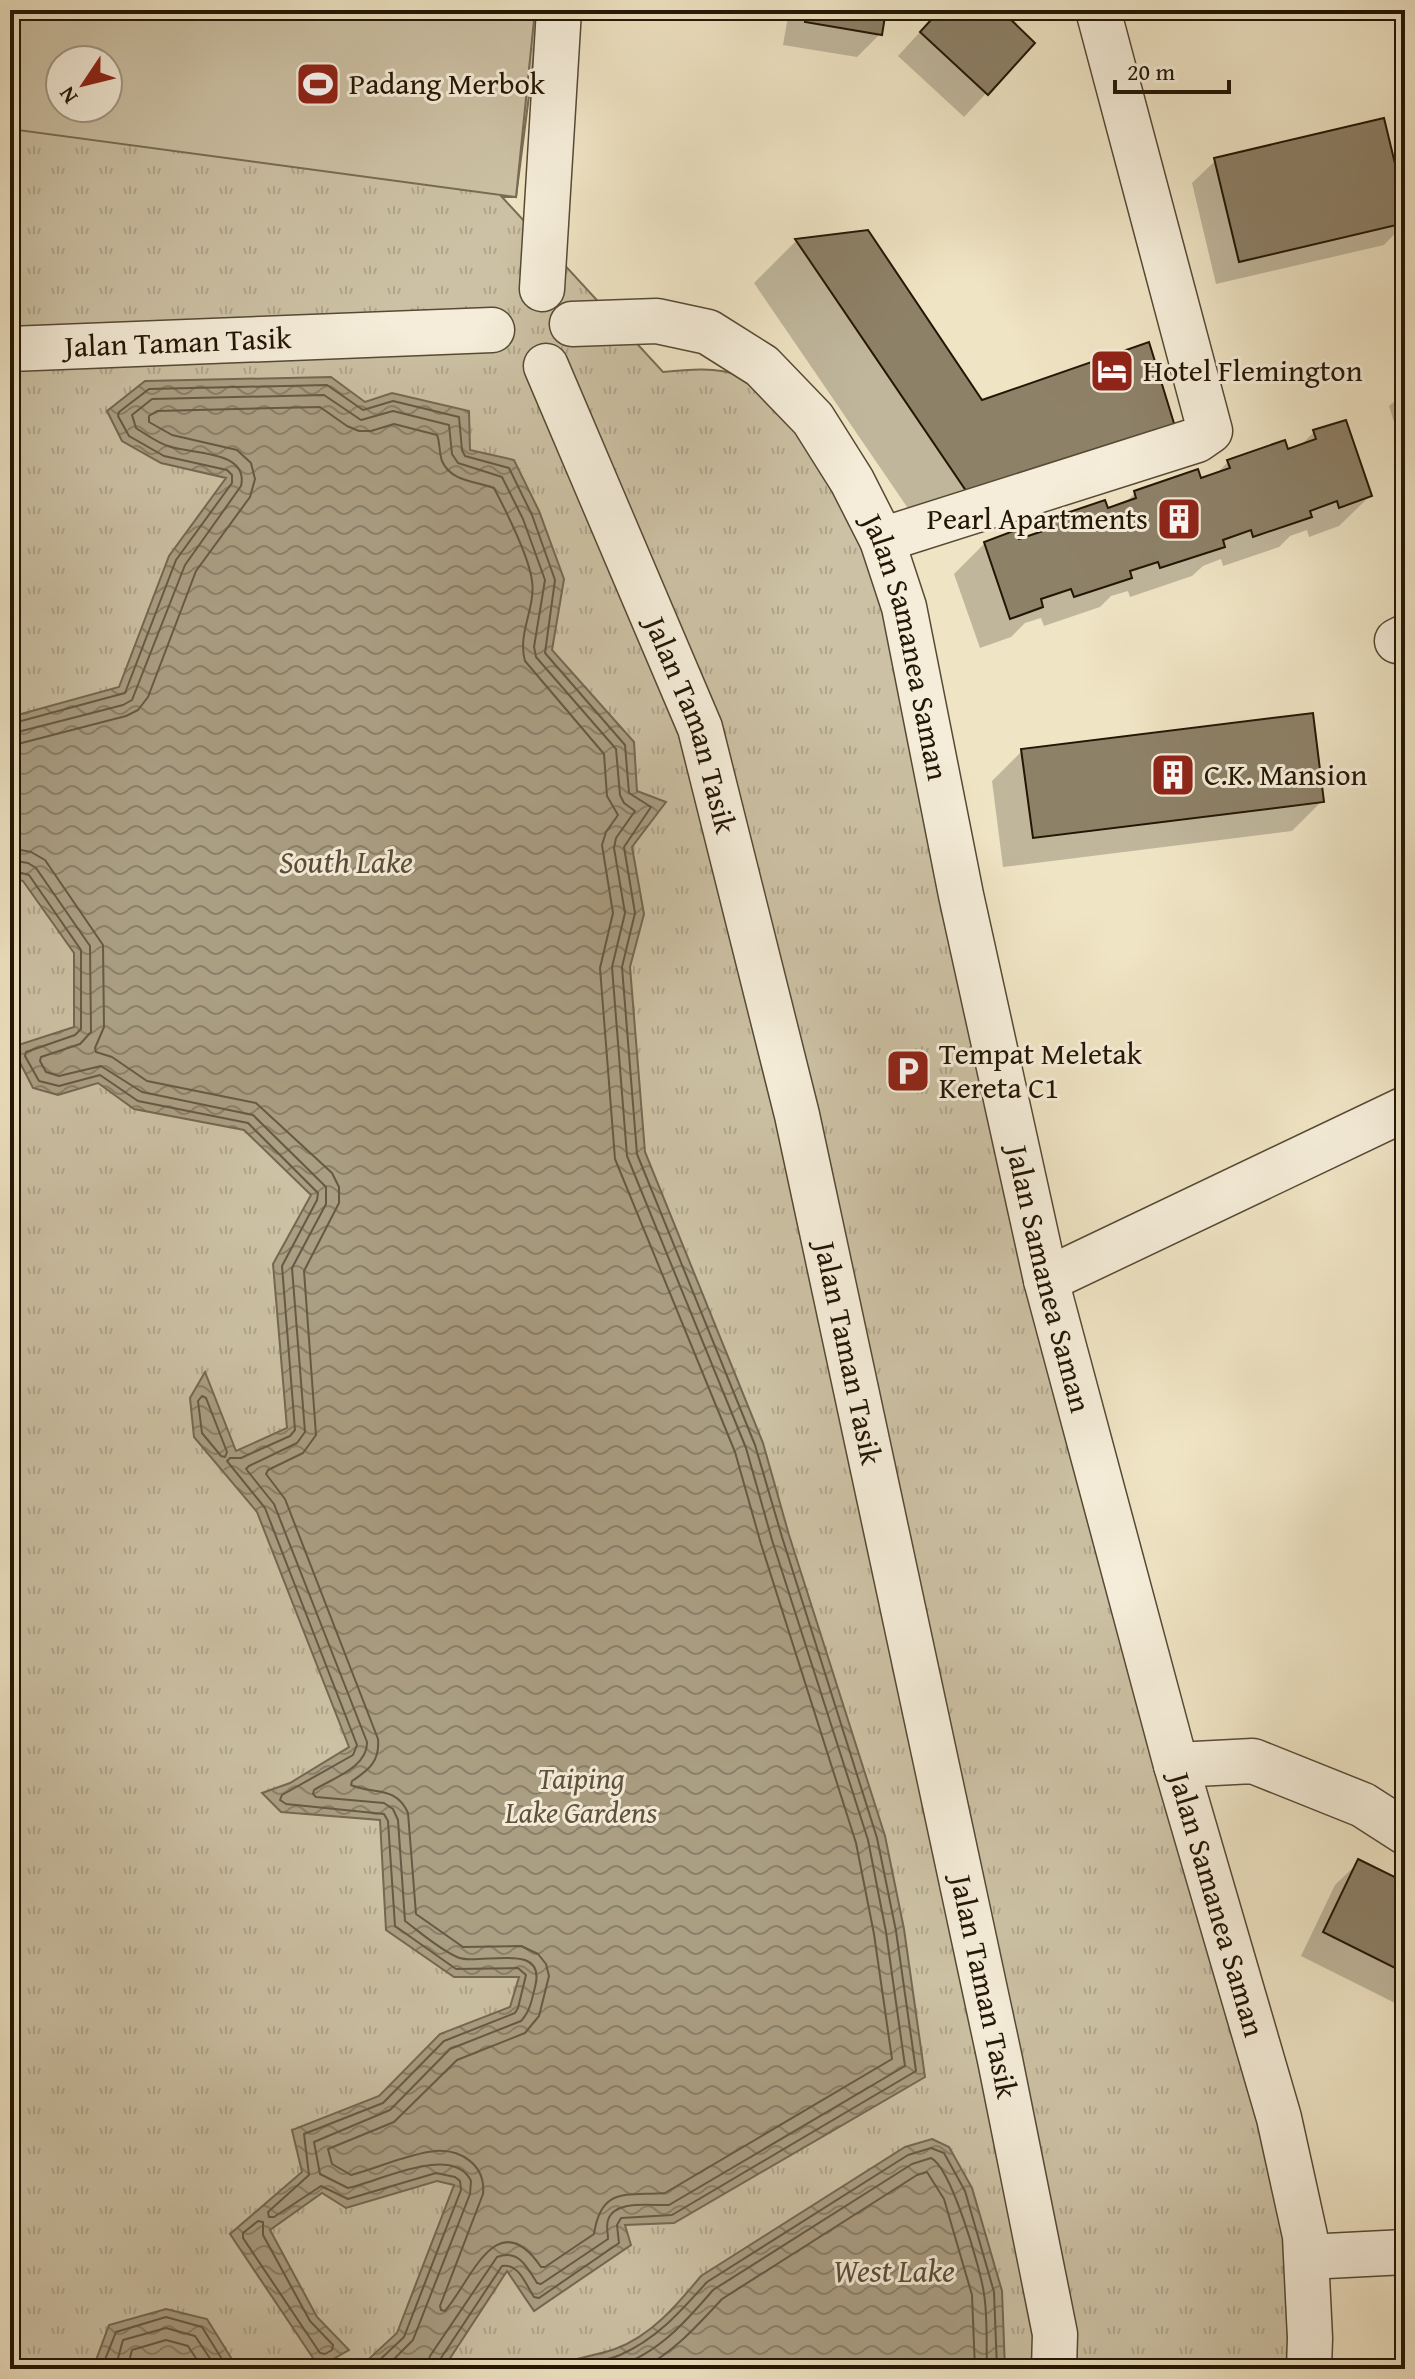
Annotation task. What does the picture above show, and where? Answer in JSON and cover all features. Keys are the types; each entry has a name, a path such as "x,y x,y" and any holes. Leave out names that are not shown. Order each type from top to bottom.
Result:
{"street":[{"path":"542,289 559,10"},
{"path":"882,540 1197,440 1210,431 1098,10"},
{"path":"530,287 542,289 555,295 565,305 572,324 569,345 561,356 546,366 522,367 510,363 494,343 492,330 498,306 517,290 530,287"},
{"name":"Jalan Samanea Saman","path":"572,324 657,321 708,332 762,366 813,419 852,481 882,540 904,607 952,853 1046,1280 1176,1765 1279,2118 1305,2236 1309,2369"},
{"name":"Jalan Taman Tasik","path":"10,349 492,330"},
{"name":"Jalan Taman Tasik","path":"546,366 704,744 797,1115 977,1952 1055,2334 1054,2369"},
{"path":"1046,1280 1405,1109"},
{"path":"1176,1765 1253,1761 1363,1805 1405,1832"},
{"path":"1307,2257 1405,2252"}],"green space":[{"name":"Taiping Lake Gardens","path":"10,10 540,10 516,197 502,197 663,372 703,370 732,373 759,385 776,400 812,444 869,531 1296,2238 1297,2369 10,2369"},
{"name":"Padang Merbok","path":"10,10 535,10 516,197 10,129"}],"water":[{"name":"South Lake","path":"331,377 365,402 392,393 469,411 470,450 514,460 539,511 564,579 552,650 634,742 637,791 666,802 632,847 644,914 630,967 645,1152 763,1443 789,1535 885,1836 904,1929 925,2077 674,2223 625,2225 631,2245 534,2311 507,2271 443,2369 358,2369 397,2333 454,2185 437,2181 346,2208 322,2193 270,2230 317,2317 349,2350 319,2367 230,2234 302,2172 292,2130 379,2096 440,2034 510,2007 519,1977 454,1977 386,1930 380,1820 281,1812 262,1793 290,1783 349,1747 257,1512 194,1437 190,1398 205,1372 236,1451 287,1428 273,1264 311,1195 244,1130 134,1109 98,1083 58,1095 33,1088 12,1047 74,1027 74,953 23,881 10,877 10,717 119,687 169,556 226,478 161,463 122,441 107,411 145,381"},
{"name":"West Lake","path":"932,2139 949,2147 972,2188 1002,2291 1005,2369 541,2369 615,2349 640,2336 673,2308 701,2276 905,2147"},
{"path":"166,2309 207,2319 238,2369 98,2369 95,2363 109,2325"}],"building":[{"path":"807,10 886,10 882,35 805,22"},
{"path":"940,10 1001,10 1035,43 988,95 920,32"},
{"path":"1384,118 1405,205 1405,223 1239,262 1214,158"},
{"name":"Hotel Flemington","path":"868,230 982,400 1149,342 1177,433 973,501 795,239"},
{"path":"1405,394 1405,429 1396,397"},
{"name":"Pearl Apartments","path":"1346,420 1372,496 1339,508 1337,501 1310,511 1312,517 1253,537 1251,530 1223,540 1225,547 1160,568 1158,562 1130,571 1132,578 1074,597 1071,589 1041,599 1043,607 1010,619 984,542 1016,530 1019,539 1049,529 1046,520 1105,500 1108,508 1136,498 1134,491 1198,469 1201,478 1230,468 1227,460 1285,440 1288,449 1316,439 1313,430"},
{"name":"C.K. Mansion","path":"1313,713 1324,802 1033,838 1021,749"},
{"path":"1358,1859 1405,1882 1405,1973 1323,1932"}],"place":[{"name":"Padang Merbok","path":"318,84"},
{"name":"Hotel Flemington","path":"1112,371"},
{"name":"Pearl Apartments","path":"1179,519"},
{"name":"C.K. Mansion","path":"1173,775"},
{"name":"Tempat Meletak Kereta C1","path":"908,1071"}]}
